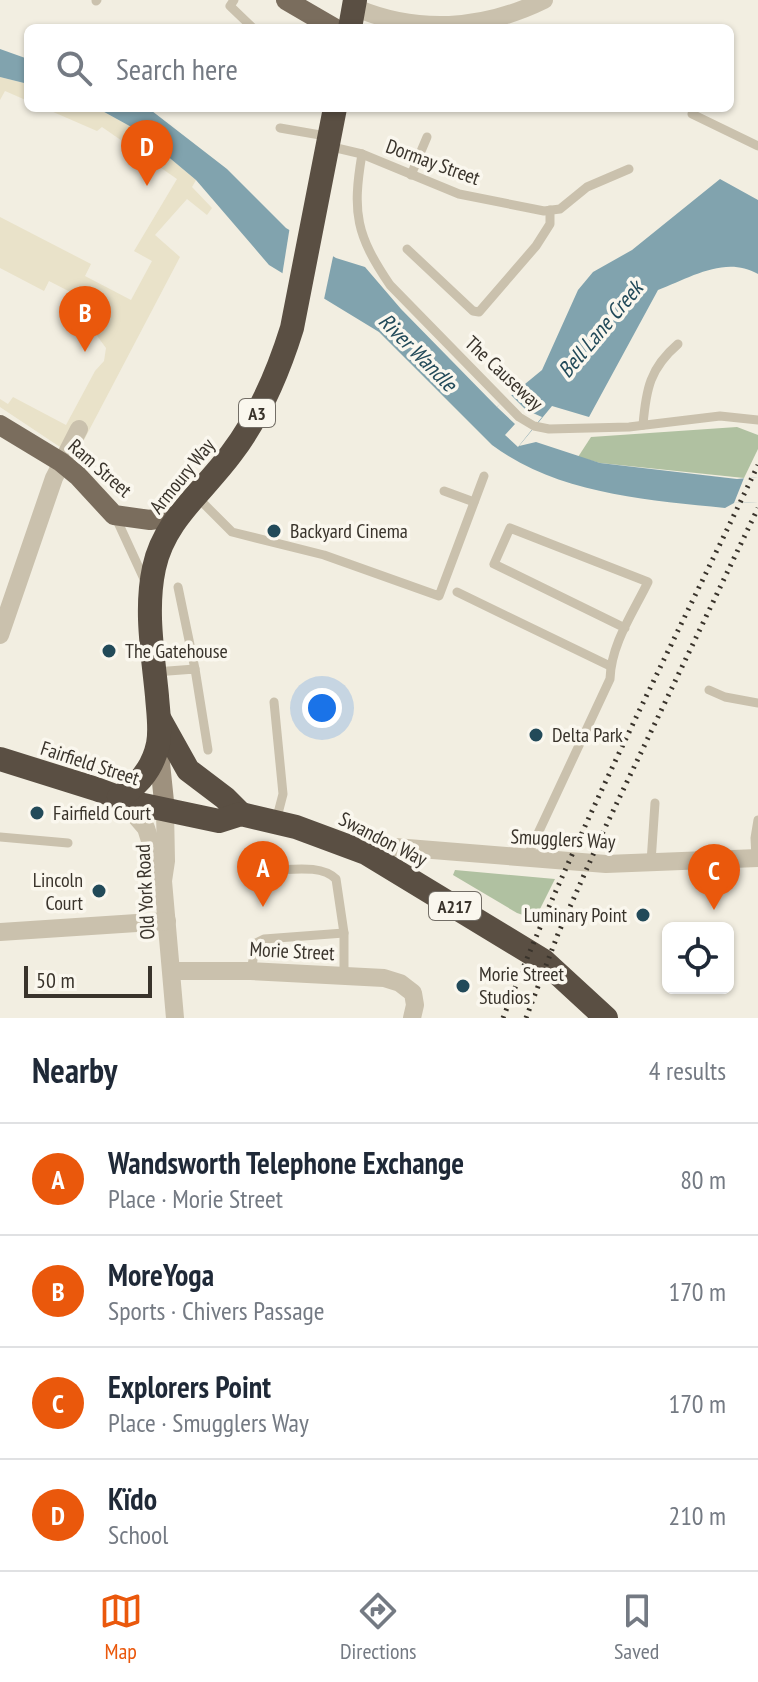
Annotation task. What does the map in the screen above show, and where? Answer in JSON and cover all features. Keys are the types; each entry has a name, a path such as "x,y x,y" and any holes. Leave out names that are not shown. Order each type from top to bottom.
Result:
{"highway":[{"name":"Armoury Way","path":"119,797 141,780 158,744 149,591 159,548 177,516 230,456 266,397 292,328 334,112"},
{"name":"Swandon Way","path":"158,716 188,770 241,814"},
{"name":"Fairfield Street","path":"0,759 165,811"},
{"name":"Swandon Way","path":"165,811 219,821 241,814 330,837 366,853 544,961 606,1018"}],"main road":[{"path":"286,0 327,24"},
{"name":"Ram Street","path":"0,425 61,462 114,515 150,520 177,516"}],"street":[{"path":"463,24 494,18 517,6 544,0"},
{"path":"353,12 384,24"},
{"path":"0,635 4,611 61,462 79,429"},
{"name":"Armoury Way","path":"158,744 165,811"},
{"path":"119,797 146,828 157,867 163,873"},
{"name":"Old York Road","path":"165,811 166,861 163,873 175,1018"},
{"name":"Smugglers Way","path":"366,853 395,847 606,864 757,858"},
{"path":"0,932 167,921"},
{"name":"Morie Street","path":"172,971 251,971 384,978 409,988 415,1000 412,1018"}],"lane":[{"path":"234,0 230,6 249,24"},
{"path":"692,114 758,146"},
{"name":"Dormay Street","path":"280,128 329,141 459,194 550,210"},
{"path":"411,175 427,137"},
{"name":"The Causeway","path":"362,154 356,204 361,233 374,261 390,285 519,417 534,426 549,429 757,416"},
{"path":"407,249 473,311 479,312 536,246 550,224 550,210 560,209 587,187 629,169"},
{"path":"643,425 648,386 660,360 678,344"},
{"path":"196,496 232,532 324,555 439,596 484,476"},
{"path":"444,491 474,502"},
{"path":"114,515 137,558 149,591"},
{"path":"526,859 610,679 610,666 648,582 510,528 494,564 625,628"},
{"path":"178,587 208,750"},
{"path":"457,592 610,666"},
{"path":"155,672 195,669"},
{"path":"709,690 725,697 758,703"},
{"path":"274,702 283,799 276,822"},
{"path":"651,862 655,803"},
{"path":"757,858 755,838 758,820"},
{"path":"0,837 68,843"},
{"path":"271,870 311,870 330,873 336,879 344,933 344,976"},
{"path":"251,971 253,948 264,939 344,933"}],"green space":[{"path":"737,427 758,435 758,449 744,478 600,463 578,457 591,437"},
{"path":"455,870 555,879 535,919 517,913 453,875"}],"shaded area":[{"path":"0,77 24,83 24,99 5,91 0,100"},
{"path":"53,112 104,112 135,129 196,180 192,187 212,208 207,215 187,199 155,235 180,257 75,457 0,407 0,399 8,404 13,397 66,425 95,371 104,361 106,348 95,333 75,333 63,325 78,296 49,281 44,291 0,268 0,217 91,264 85,276 131,300 152,261 134,251 177,179 102,127 97,131"}],"water":[{"path":"0,49 24,58 24,83 0,77"},
{"path":"104,112 153,112 227,169 286,228 336,258 365,267 401,309 497,407 542,370 578,290 593,272 632,250 720,179 758,200 758,274 746,269 720,268 658,290 589,417 552,406 519,446 536,442 600,463 737,479 758,477 758,502 734,503 725,508 604,492 545,474 518,461 492,445 379,332 269,265 196,180 135,129"}],"pier":[{"path":"290,226 334,252 323,304 282,276"},
{"path":"510,394 526,410 542,417 518,447 505,435 515,424 497,407"},
{"path":"758,477 758,502 734,503 744,478"}],"railway":[{"path":"503,1018 593,808 758,465"},
{"path":"526,1018 558,934 603,832 758,508"}],"place":[{"name":"Kïdo","path":"147,186"},
{"name":"MoreYoga","path":"85,352"},
{"name":"Backyard Cinema","path":"274,531"},
{"name":"The Gatehouse","path":"109,651"},
{"name":"Delta Park","path":"536,735"},
{"name":"Fairfield Court","path":"37,813"},
{"name":"Lincoln Court","path":"99,891"},
{"name":"Wandsworth Telephone Exchange","path":"263,907"},
{"name":"Explorers Point","path":"714,910"},
{"name":"Luminary Point","path":"643,915"},
{"name":"Morie Street Studios","path":"463,986"}],"water label":[{"name":"Bell Lane Creek","path":"600,329"},
{"name":"River Wandle","path":"418,352"}]}
